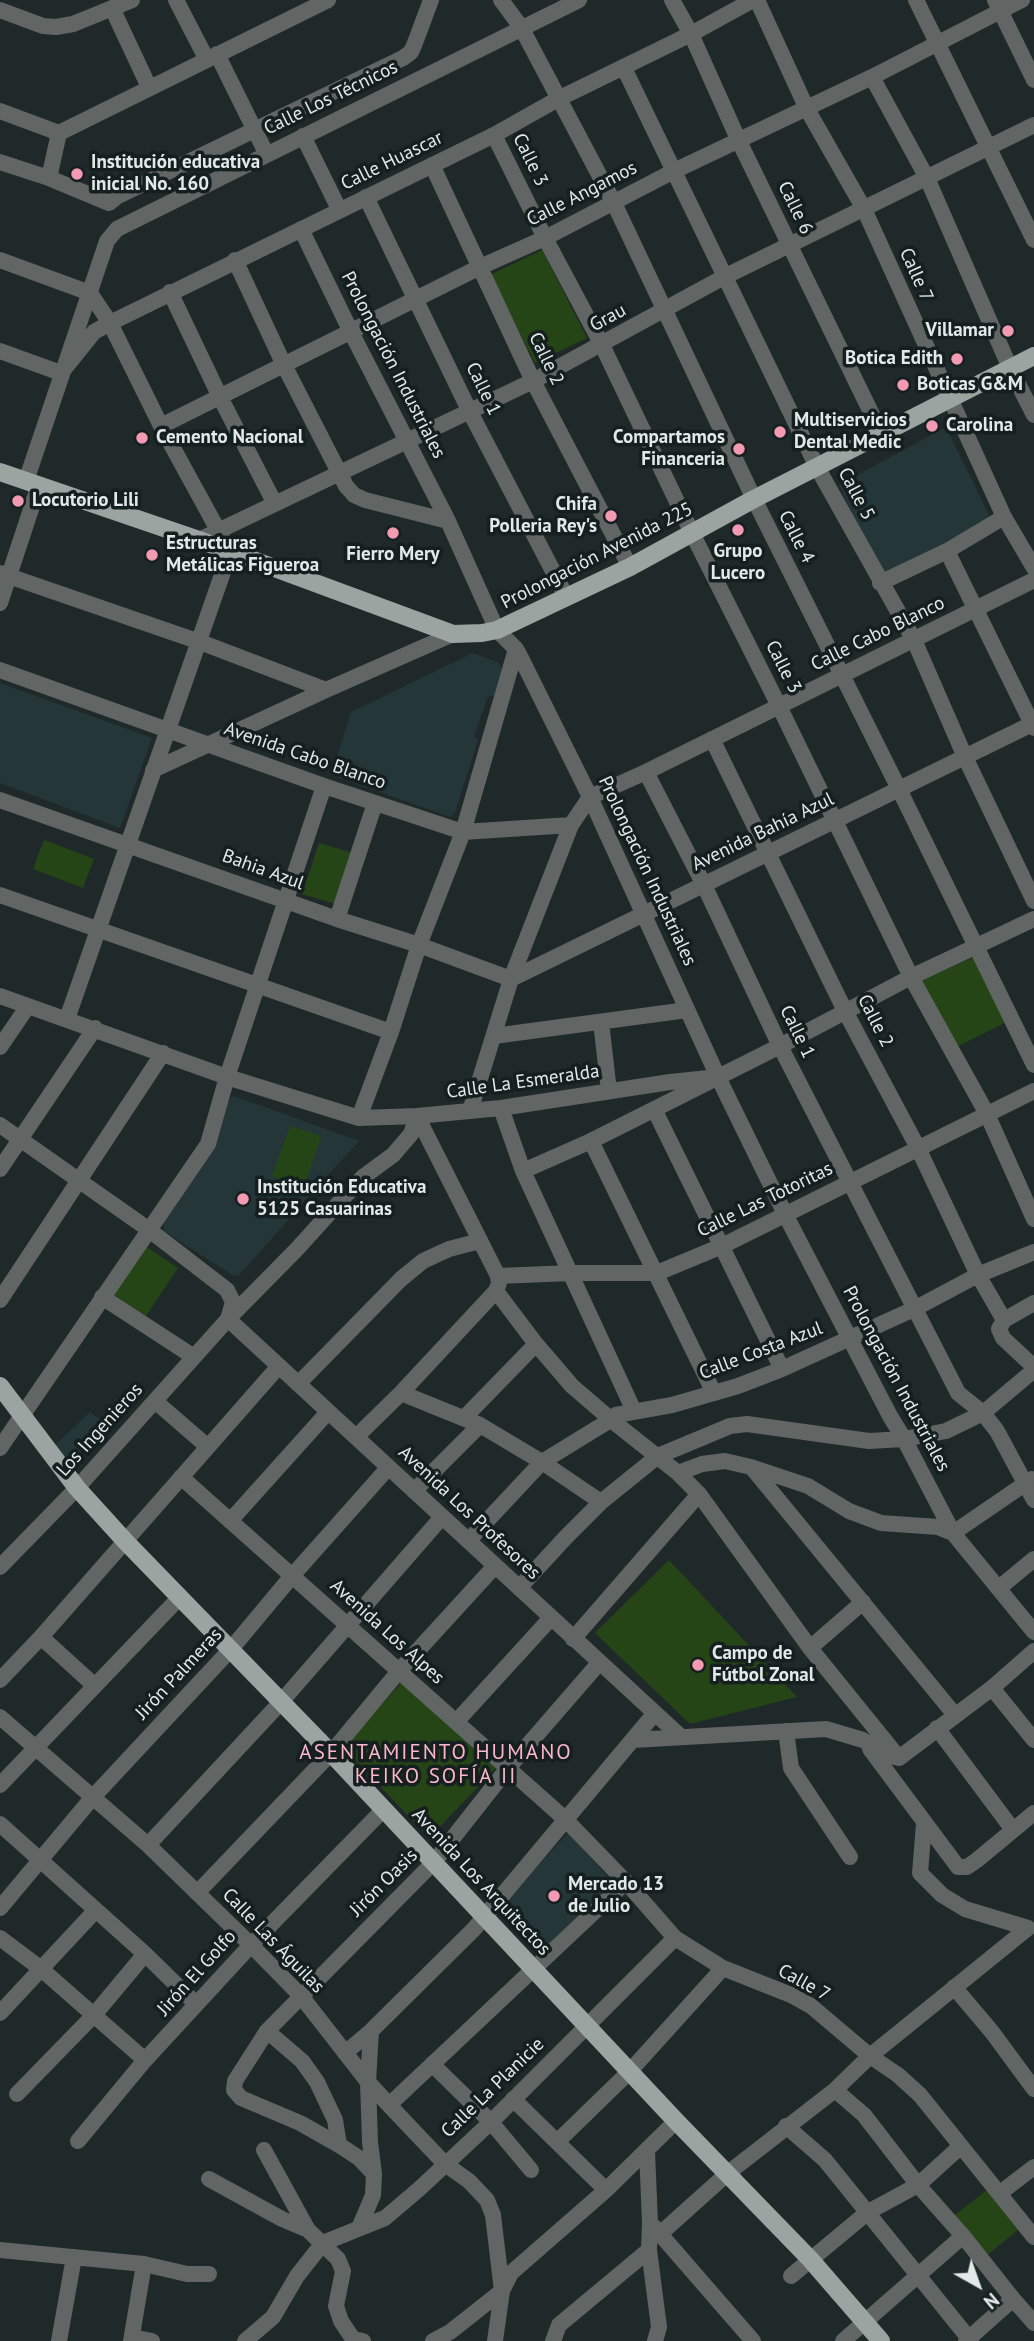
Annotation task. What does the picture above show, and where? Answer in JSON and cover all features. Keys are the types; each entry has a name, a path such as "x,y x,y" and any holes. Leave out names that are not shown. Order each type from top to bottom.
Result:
{"main road":[{"name":"Prolongación Avenida 225","path":"0,472 199,540 453,634 497,630 630,567 754,499 1034,356"},
{"name":"Avenida Los Arquitectos","path":"0,1385 77,1488 126,1542 331,1753 810,2259 881,2341"}],"street":[{"path":"1,14 56,27 73,24 132,0"},
{"path":"176,0 266,153"},
{"path":"0,111 59,133 328,0"},
{"path":"0,603 4,574 32,483 61,373 107,241 117,229 108,214 109,204 118,196 403,58 411,52 432,0"},
{"name":"Calle 4","path":"501,0 521,27 613,201 754,499 900,789 1034,1065"},
{"name":"Calle Los Técnicos","path":"117,229 579,0"},
{"name":"Calle 6","path":"672,0 691,34 738,139 881,433"},
{"name":"Calle Huascar","path":"61,373 94,332 110,323 494,135 558,99 755,0"},
{"name":"Calle 7","path":"755,0 807,109 864,209 1004,517 1034,568"},
{"path":"916,0 1034,240"},
{"name":"Calle Angamos","path":"161,426 480,267 545,238 738,139 872,77 998,6 1022,0"},
{"path":"998,6 1034,80"},
{"path":"112,8 149,87"},
{"name":"Calle 5","path":"624,68 817,467 914,640 965,757 1034,901"},
{"path":"872,77 927,178 1010,368 1034,415"},
{"name":"Grau","path":"199,540 533,381 724,277 1034,125"},
{"path":"49,178 59,133"},
{"name":"Calle 3","path":"494,135 602,345 911,977 987,1114 1034,1219"},
{"path":"303,136 340,209"},
{"path":"0,162 49,178 109,204"},
{"name":"Calle 2","path":"432,165 533,381 630,567"},
{"name":"Calle 1","path":"366,197 469,410 567,598"},
{"name":"Prolongación Industriales","path":"301,229 408,441 497,630 516,649 590,797 718,1077 890,1416 953,1533 1034,1632"},
{"path":"0,260 90,293 110,323 161,426 230,552 67,1019"},
{"path":"235,260 284,365 346,486 354,495 447,521"},
{"path":"170,292 219,397 275,503"},
{"path":"0,351 61,373"},
{"path":"880,583 947,551 1004,517"},
{"path":"947,551 1033,725"},
{"path":"4,574 200,642 326,690"},
{"name":"Calle Cabo Blanco","path":"590,797 646,772 1034,580"},
{"path":"153,770 453,634"},
{"path":"359,1118 419,945 463,832 516,649"},
{"name":"Avenida Cabo Blanco","path":"0,670 166,731 463,832 571,825"},
{"name":"Avenida Bahía Azul","path":"511,979 1033,725"},
{"name":"Calle 2","path":"712,739 845,1011 918,1149 978,1275 1004,1320 999,1329 1003,1338 1034,1369"},
{"name":"Calle 1","path":"646,772 704,885 780,1046 958,1393 983,1413 997,1431 1030,1480 1034,1500"},
{"path":"0,1448 208,1144 227,1077 324,786"},
{"path":"470,1111 511,979 571,825 590,797"},
{"name":"Bahia Azul","path":"0,800 511,979"},
{"path":"337,919 375,803"},
{"path":"0,895 391,1032"},
{"name":"Calle La Esmeralda","path":"0,996 227,1077 359,1118 417,1116 501,1108 718,1077 911,977 1034,919"},
{"path":"0,1047 28,1006"},
{"path":"494,1036 687,1010"},
{"path":"601,1022 609,1091"},
{"path":"0,1169 95,1028"},
{"path":"0,1300 163,1053"},
{"path":"523,1171 591,1141 718,1077"},
{"name":"Calle Las Totoritas","path":"497,1284 571,1273 657,1273 722,1246 1034,1091"},
{"path":"501,1108 523,1171 634,1411"},
{"path":"654,1109 782,1369"},
{"path":"417,1116 480,1241 497,1284 536,1344 572,1386 678,1473 699,1494 810,1648 900,1758"},
{"name":"Los Ingenieros","path":"0,1567 77,1488 228,1319 363,1177 393,1155 411,1134 417,1116"},
{"path":"0,1125 79,1179 227,1290 233,1302 228,1319"},
{"path":"591,1141 714,1393"},
{"path":"298,1384 401,1279 423,1261 449,1249 480,1241"},
{"name":"Calle Costa Azul","path":"468,1541 542,1462 615,1415 672,1405 782,1369 978,1275 1034,1252"},
{"path":"356,1437 401,1393 497,1284"},
{"path":"102,1297 194,1357"},
{"path":"1004,1320 1028,1305 1034,1320"},
{"name":"Avenida Los Profesores","path":"228,1319 681,1737"},
{"path":"464,1418 536,1344"},
{"path":"0,1680 126,1542 279,1366"},
{"path":"519,1588 601,1502 658,1456 730,1426 747,1424 869,1441 904,1439 946,1431 983,1413 1034,1369"},
{"path":"401,1393 480,1425 601,1502"},
{"path":"155,1401 208,1447"},
{"path":"230,1521 328,1412"},
{"path":"414,1491 480,1425"},
{"path":"678,1473 702,1464 725,1461 808,1486 849,1511 881,1523 938,1527 953,1533 1030,1480"},
{"path":"751,1467 955,1715"},
{"name":"Jirón Palmeras","path":"0,1908 93,1797 231,1649 388,1468"},
{"name":"Avenida Los Alpes","path":"181,1477 565,1819"},
{"path":"573,1639 699,1494"},
{"path":"148,1845 282,1702 442,1517"},
{"path":"999,1588 1034,1559"},
{"path":"197,1893 331,1753 400,1671 495,1566"},
{"path":"0,1785 180,1597"},
{"path":"810,1648 863,1602"},
{"path":"456,1722 551,1619"},
{"path":"41,1637 95,1686"},
{"path":"900,1758 992,1688 1034,1651"},
{"name":"Jirón Oasis","path":"338,2145 300,2123 241,2098 234,2090 235,2081 267,2031 434,1862 508,1768 599,1663"},
{"path":"992,1688 1034,1740"},
{"path":"345,2053 371,2031 474,1929 655,1713"},
{"name":"Calle Las Águilas","path":"0,1717 148,1845 251,1945 301,1996 389,2105 444,2164 487,2200 493,2214 502,2291"},
{"path":"937,1728 1013,1830"},
{"path":"633,1740 826,1729 863,1740 887,1755 900,1758"},
{"path":"786,1731 791,1768 850,1857"},
{"path":"863,1740 958,1867 967,1867 978,1860 1034,1813"},
{"name":"Jirón El Golfo","path":"78,2141 196,2004 384,1810"},
{"name":"Calle 7","path":"565,1819 675,1938 723,1968 791,1995 811,2006 870,2056 898,2075 920,2095 1034,2237"},
{"path":"0,1824 145,1954 196,2004"},
{"path":"924,1824 920,1873 942,1895 965,1909 1031,1932"},
{"path":"389,2105 626,1882"},
{"path":"0,2012 95,1911"},
{"path":"655,2228 835,2090 870,2056 954,1987 1031,1932"},
{"path":"0,1938 40,1968 145,2060"},
{"name":"Calle La Planicie","path":"323,2243 385,2218 491,2122 675,1938"},
{"path":"18,2094 93,2015 145,1954"},
{"path":"557,2142 630,2071 723,1968"},
{"path":"954,1987 992,2032 1034,2089"},
{"path":"267,2031 302,2061 317,2082 335,2120 338,2145 359,2158 374,2174"},
{"path":"359,2228 373,2195 368,2082 371,2031"},
{"path":"432,2064 491,2122 531,2169"},
{"path":"835,2090 863,2115 1034,2323"},
{"path":"513,2099 606,2190"},
{"path":"495,2341 502,2291 511,2273 606,2190 677,2121"},
{"path":"786,2126 825,2160 968,2340 1013,2300"},
{"path":"791,2276 868,2212 918,2185 961,2146"},
{"path":"264,2150 308,2230"},
{"path":"647,2151 655,2228 649,2250 659,2328 655,2341"},
{"path":"1000,2193 1034,2167"},
{"path":"209,2179 282,2219 308,2230 338,2259 343,2271 336,2306 341,2321 356,2340"},
{"path":"655,2228 753,2341"},
{"path":"843,2341 963,2236"},
{"path":"245,2341 273,2317 297,2276 323,2243"},
{"path":"0,2250 144,2264 187,2274 209,2274"},
{"path":"553,2341 559,2325 649,2250"},
{"path":"59,2341 74,2257"},
{"path":"144,2264 132,2339 152,2341"},
{"path":"433,2341 450,2332 502,2291"}],"shaded area":[{"path":"946,427 991,519 882,576 839,485"},
{"path":"473,653 499,663 503,671 494,696 488,697 474,736 478,740 455,813 450,817 331,775 351,712"},
{"path":"0,683 152,738 120,828 0,783"},
{"name":"Institución Educativa 5125 Casuarinas","path":"234,1096 359,1141 239,1275 234,1276 165,1232 162,1221 214,1148 229,1100"},
{"path":"90,1412 108,1425 70,1463 54,1446"},
{"name":"Mercado 13 de Julio","path":"568,1833 613,1882 541,1956 496,1910"}],"green space":[{"path":"542,250 587,338 535,363 490,275"},
{"path":"44,840 94,859 83,888 33,869"},
{"path":"319,843 353,853 336,904 302,894"},
{"path":"974,957 1005,1023 952,1049 918,982"},
{"path":"290,1126 321,1136 304,1187 272,1176"},
{"path":"147,1247 178,1268 146,1316 114,1295"},
{"name":"Campo de Fútbol Zonal","path":"669,1560 797,1697 690,1724 595,1633"},
{"path":"403,1681 496,1768 429,1838 343,1747"},
{"path":"987,2190 1018,2230 987,2255 955,2215"}],"place":[{"name":"Institución educativa inicial No. 160","path":"77,174"},
{"name":"Villamar","path":"1008,331"},
{"name":"Botica Edith","path":"957,359"},
{"name":"Boticas G&M","path":"903,385"},
{"name":"Carolina","path":"932,426"},
{"name":"Multiservicios Dental Medic","path":"780,432"},
{"name":"Cemento Nacional","path":"142,438"},
{"name":"Compartamos Financeria","path":"739,449"},
{"name":"Locutorio Lili","path":"18,501"},
{"name":"Chifa Polleria Rey's","path":"611,516"},
{"name":"Grupo Lucero","path":"738,530"},
{"name":"Fierro Mery","path":"393,533"},
{"name":"Estructuras Metálicas Figueroa","path":"152,555"},
{"name":"Institución Educativa 5125 Casuarinas","path":"243,1199"},
{"name":"Campo de Fútbol Zonal","path":"698,1665"},
{"name":"Mercado 13 de Julio","path":"554,1896"}],"district":[{"name":"ASENTAMIENTO HUMANO KEIKO SOFÍA II","path":"436,1765"}]}
